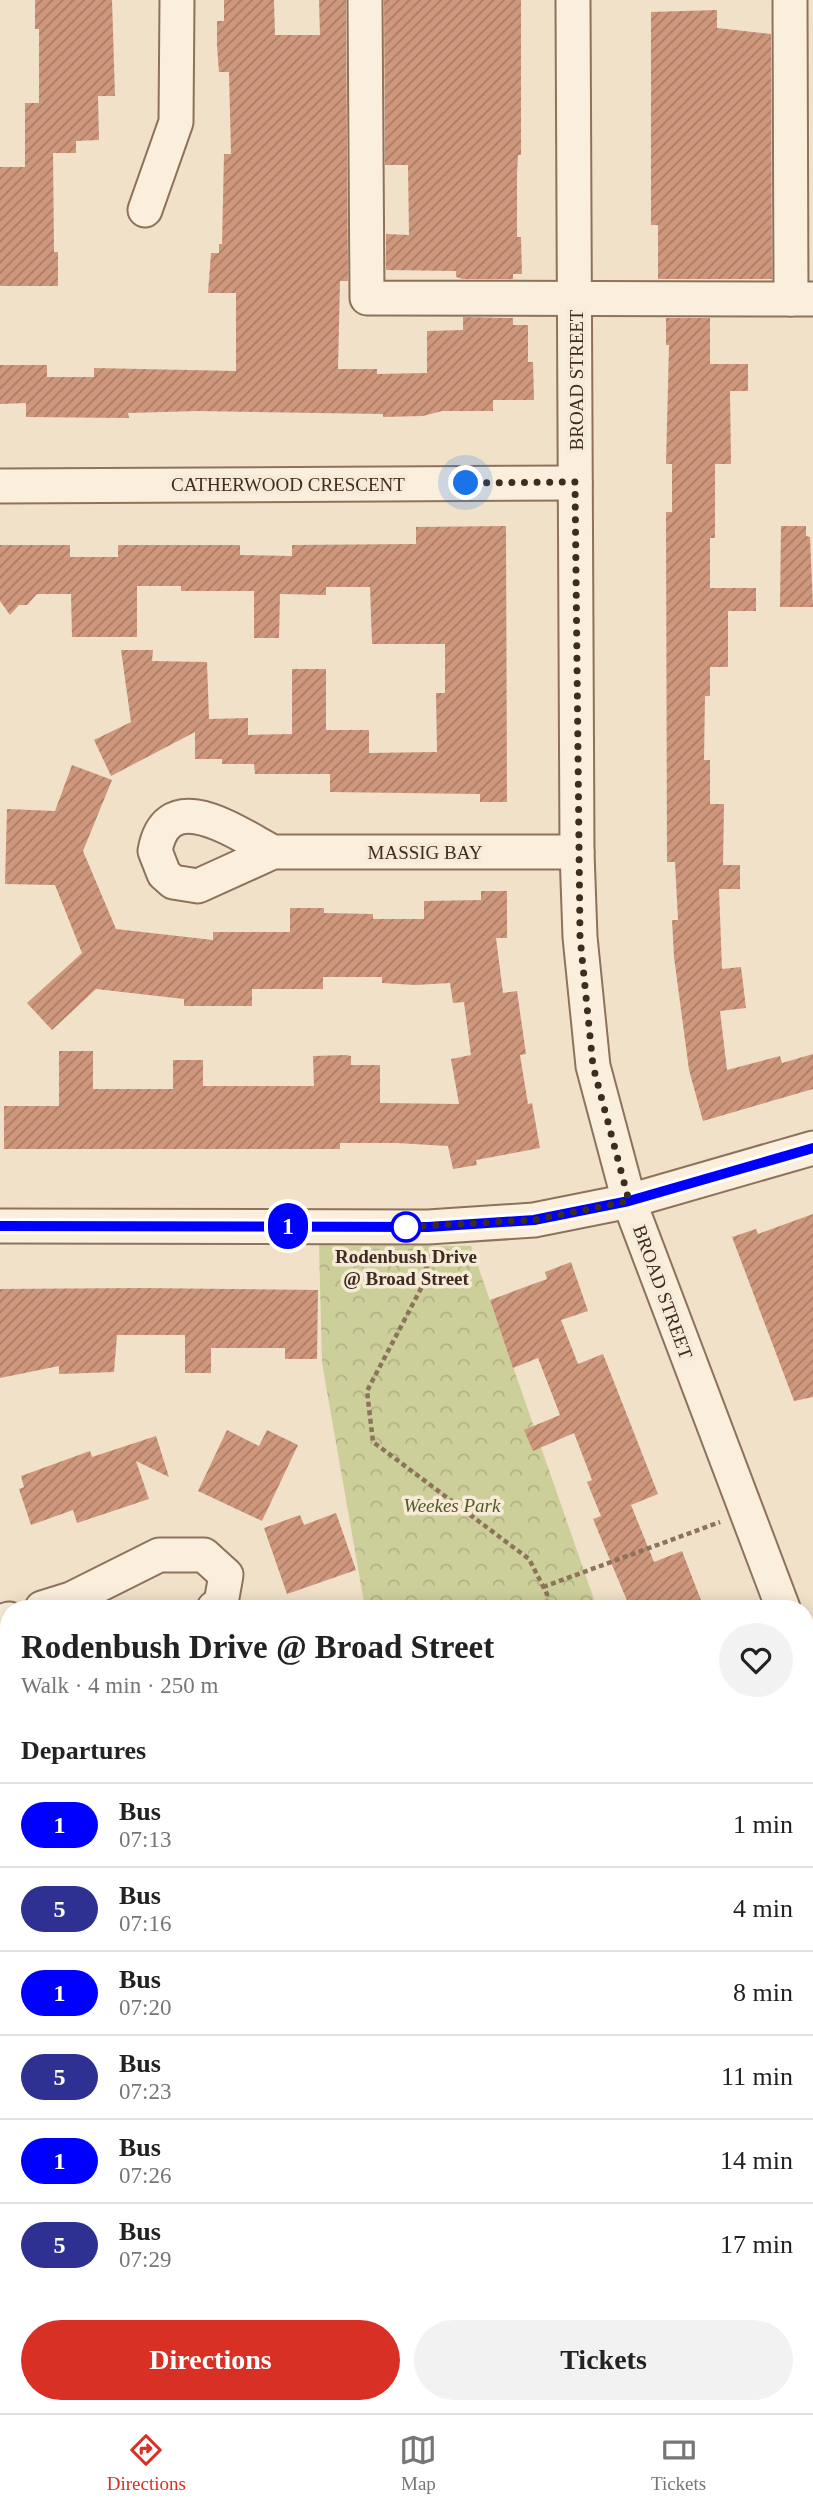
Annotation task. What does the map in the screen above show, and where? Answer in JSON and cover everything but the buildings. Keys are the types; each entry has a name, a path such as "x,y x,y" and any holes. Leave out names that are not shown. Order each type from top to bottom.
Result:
{"street":[{"path":"145,210 176,122 177,0"},
{"path":"365,0 367,298 802,299 790,0"},
{"name":"BROAD STREET","path":"573,0 578,852 580,937 593,1066 629,1201 780,1600"},
{"name":"CATHERWOOD CRESCENT","path":"0,486 575,482"},
{"name":"MASSIG BAY","path":"273,852 578,852"},
{"path":"0,1226 428,1227 534,1220 629,1201 813,1148"},
{"path":"63,1600 159,1555 204,1555 226,1575 221,1600"}],"path":[{"path":"428,1227 426,1279 367,1391 373,1442 529,1559 547,1594 547,1600"},
{"path":"543,1587 745,1513"}],"green space":[{"name":"Weekes Park","path":"319,1245 471,1246 594,1600 364,1600 322,1363"}],"bus line":[{"name":"1","path":"0,1226 428,1227 534,1220 629,1201 813,1148"}],"place":[{"name":"Rodenbush Drive @ Broad Street","path":"406,1227"}],"route":[{"path":"406,1227 402,1227 534,1220 629,1201 593,1066 580,937 575,482 466,483"}]}
